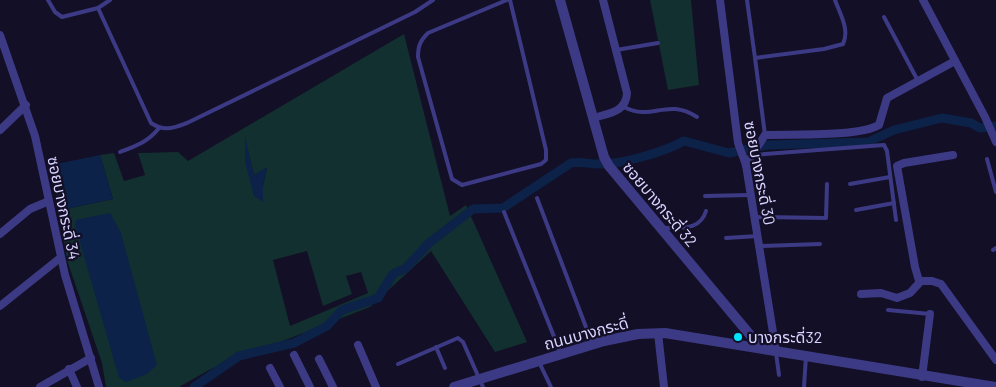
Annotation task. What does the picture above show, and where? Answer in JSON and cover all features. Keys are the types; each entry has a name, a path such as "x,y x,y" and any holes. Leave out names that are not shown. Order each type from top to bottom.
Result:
{"street":[{"name":"ซอยบางกระดี่ 32","path":"560,0 607,162 761,348"},
{"path":"593,118 624,107 627,93 603,0"},
{"name":"ซอยบางกระดี่ 30","path":"720,0 738,145 746,165 776,351"},
{"path":"923,0 985,117 996,142"},
{"name":"ซอยบางกระดี่ 34","path":"0,35 2,48 26,105 35,136 60,258 99,387"},
{"path":"746,165 765,135 857,131 879,125 887,98 954,60"},
{"path":"0,130 26,105"},
{"path":"921,282 918,279 915,267 898,166 904,162 953,156"},
{"path":"0,234 30,209 49,201"},
{"path":"0,306 60,258"},
{"path":"861,294 882,293 897,298 910,293 921,282 932,280 941,284 996,360"},
{"path":"922,376 930,314"},
{"path":"658,333 664,387"},
{"name":"ถนนบางกระดี่","path":"454,387 480,383 592,344 638,334 658,333 678,333 922,376 960,385 996,387"},
{"path":"358,345 376,387"},
{"path":"294,355 310,387"},
{"path":"40,387 91,358"},
{"path":"319,359 333,387"},
{"path":"270,368 280,387"},
{"path":"69,369 77,387"}],"lane":[{"path":"48,0 55,12 62,17 98,8 110,0"},
{"path":"98,8 151,123 159,128 166,129 187,123 415,12 433,0"},
{"path":"508,0 546,150 546,160 541,164 462,185 452,179 418,56 418,49 420,41 428,33 508,0"},
{"path":"747,0 765,135"},
{"path":"755,58 824,49 844,44 846,35 835,0"},
{"path":"884,17 918,82"},
{"path":"616,50 658,43"},
{"path":"624,107 638,112 675,107 688,111 697,117"},
{"path":"120,152 140,145 151,138 159,128"},
{"path":"751,155 884,145 896,220"},
{"path":"986,159 996,192"},
{"path":"850,184 890,178"},
{"path":"755,217 816,220 826,218 827,184"},
{"path":"705,196 751,195"},
{"path":"537,198 570,290 592,344"},
{"path":"856,210 894,203"},
{"path":"660,228 696,226 701,222 706,211"},
{"path":"504,212 561,354"},
{"path":"726,238 758,236"},
{"path":"760,246 820,244"},
{"path":"888,310 930,314"},
{"path":"398,364 458,338 463,342 480,383"},
{"path":"436,347 445,368"},
{"path":"776,351 778,376"},
{"path":"804,387 806,356"},
{"path":"539,361 551,387"}],"green space":[{"path":"650,0 691,0 699,85 668,90"},
{"path":"404,34 450,216 466,205 527,342 495,352 431,251 370,307 211,369 179,387 106,387 102,363 67,260 52,164 56,164 66,209 113,199 100,155 114,153 124,181 145,175 138,153 178,152 188,161","holes":["245,140 254,175 267,168 263,186 254,196","307,251 323,306 352,294 346,276 361,272 368,293 290,326 273,260"]}],"water":[{"path":"245,136 254,175 267,167 263,186 263,202 254,196 245,162"},
{"path":"100,155 113,199 66,209 56,164"},
{"path":"110,213 121,233 157,365 147,374 126,382 119,378 75,225 76,220"}],"waterway":[{"path":"194,387 239,356 294,343 327,326 342,310 378,298 393,274 406,268 429,243 473,209 503,208 571,163 607,164 630,160 684,141 729,153 768,145 868,142 894,130 942,118 971,123 980,128 996,126"}],"place":[{"name":"บางกระดี่32","path":"738,337"}]}
